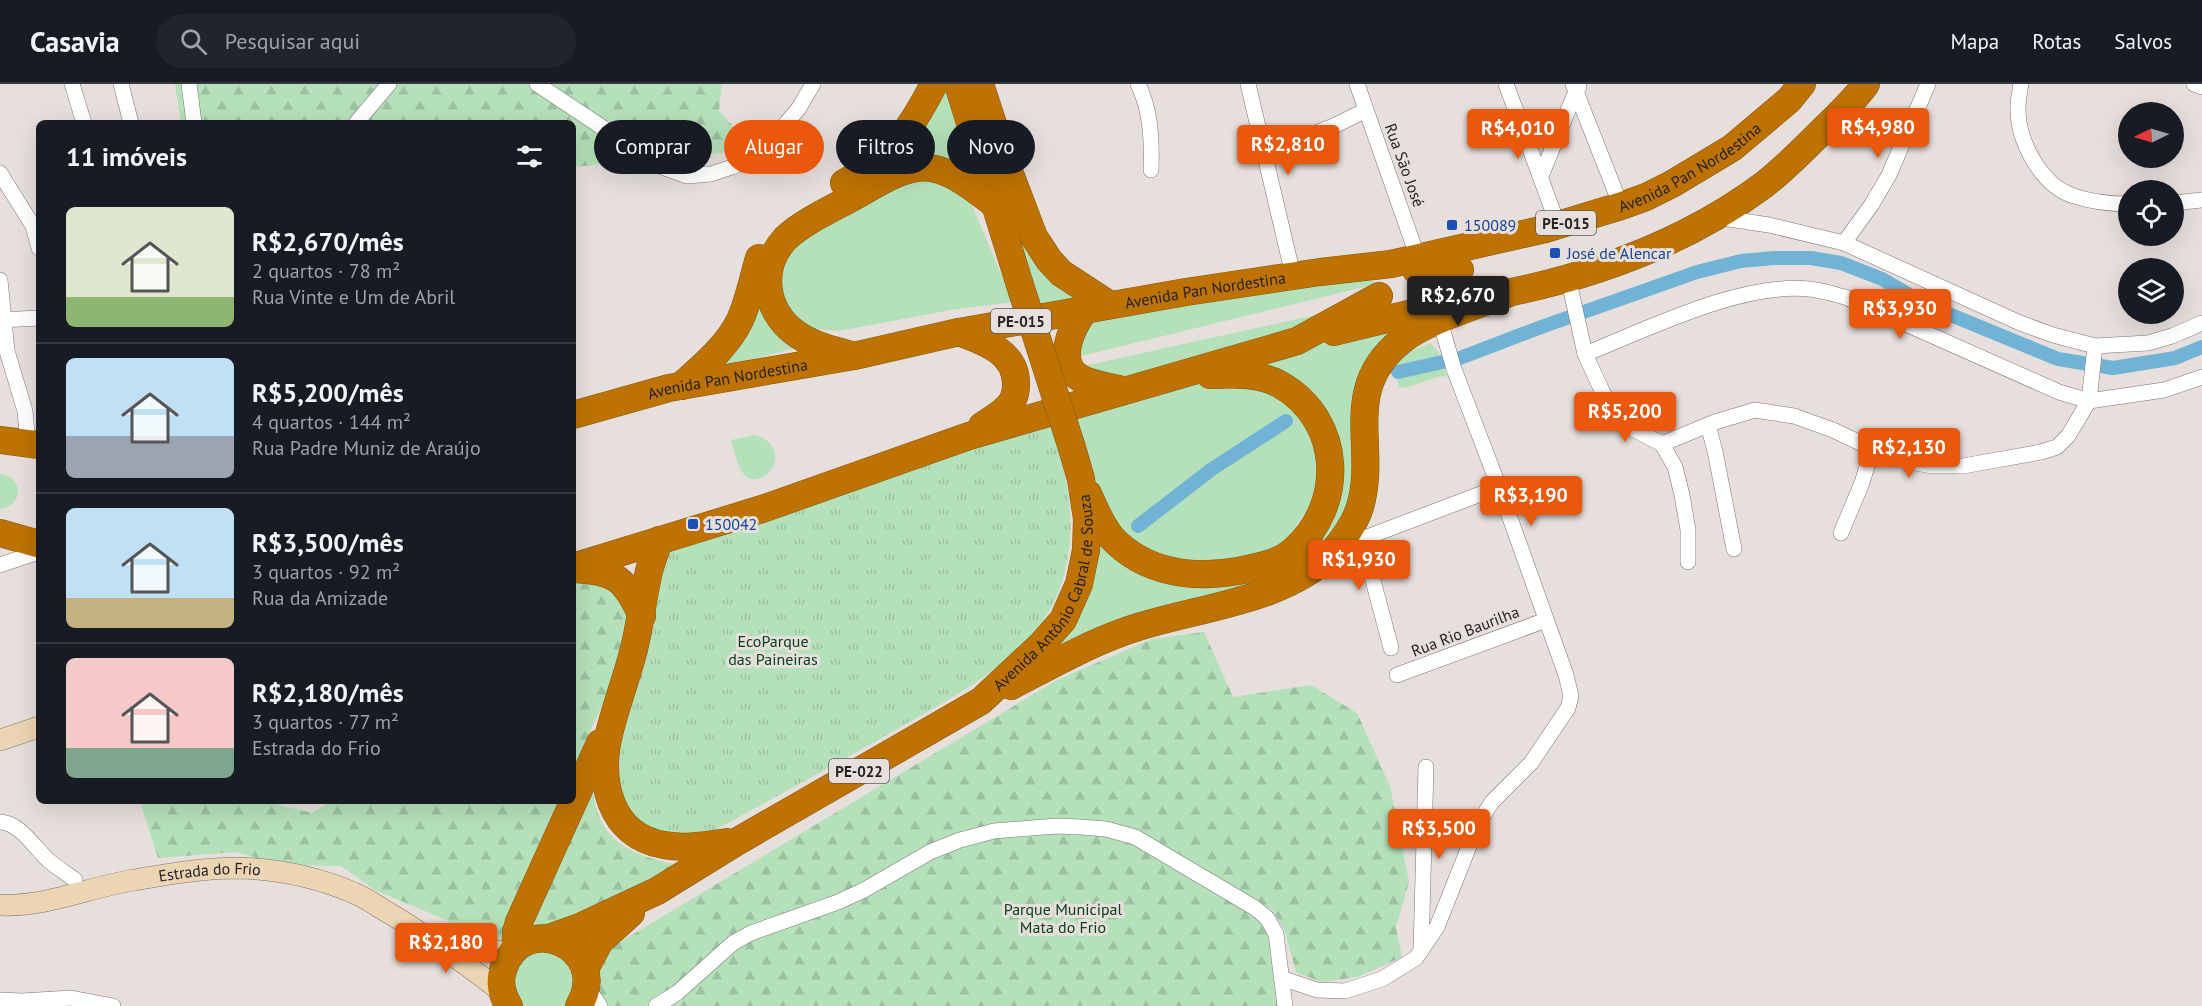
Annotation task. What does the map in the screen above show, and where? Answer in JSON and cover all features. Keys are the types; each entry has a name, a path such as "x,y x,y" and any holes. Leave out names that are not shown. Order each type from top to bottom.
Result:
{"highway":[{"path":"681,386 722,347 739,323 759,258 766,241 779,223 797,210 857,176 893,148 914,121 934,84"},
{"name":"Avenida Antônio Cabral de Souza","path":"514,950 531,940 549,938 580,927 657,891 738,841 981,701 1041,645 1063,620 1079,584 1086,550 1087,519 1081,479 958,84"},
{"path":"980,84 1034,237 1049,260 1061,273 1110,305"},
{"name":"Avenida Pan Nordestina","path":"576,414 669,388 854,356 958,332 1293,275 1363,268 1418,258 1558,225 1621,206 1672,184 1732,148 1788,100 1802,84"},
{"path":"576,567 762,509 969,436 1124,390 1298,341 1437,314 1568,277 1648,250 1715,217 1765,183 1799,154 1866,84"},
{"path":"854,356 810,341 795,333 780,320 771,300 768,285 769,270 775,252 786,238 800,227 881,181 916,168 931,168 948,173 994,204"},
{"path":"1363,268 1460,270"},
{"path":"1298,341 1379,296"},
{"path":"1084,311 1071,329 1068,346 1070,366 1079,377 1124,390"},
{"path":"981,701 1121,632 1274,589 1294,581 1313,569 1357,532 1363,490 1364,405 1377,368 1401,340 1420,329 1437,314"},
{"path":"958,332 999,350 1010,362 1016,378 1012,402 969,436"},
{"path":"1081,479 1097,515 1112,537 1134,556 1152,565 1186,575 1209,574 1257,567 1275,562 1293,552 1310,532 1322,511 1331,478 1331,460 1325,434 1316,416 1298,397 1279,384 1259,378 1181,375"},
{"path":"0,440 33,444"},
{"path":"0,533 36,543"},
{"path":"659,540 649,572 632,658 608,736 604,774 610,801 625,824 640,837 662,845 688,847 738,841"},
{"path":"576,568 594,570 614,577 632,596 642,616"},
{"path":"576,795 619,700"},
{"path":"505,999 501,975 514,950 519,922 572,804"},
{"name":"Avenida Antônio Cabral de Souza","path":"588,992 600,941 657,891"},
{"path":"549,938 563,942 574,951 588,992"}],"main road":[{"path":"0,740 36,728"},
{"name":"Estrada do Frio","path":"0,905 14,906 51,900 117,883 197,870 240,868 279,873 325,883 355,893 411,925 475,950 499,953 514,950"},
{"name":"Estrada do Frio","path":"411,925 505,999"}],"street":[{"path":"72,84 83,120"},
{"path":"121,84 130,120"},
{"path":"189,84 194,120"},
{"path":"359,120 389,84"},
{"path":"537,84 662,167 687,176 711,174 732,167 763,151 799,108 813,84"},
{"path":"1138,84 1148,111 1152,144 1151,170"},
{"path":"1248,84 1293,275"},
{"name":"Rua São José","path":"1357,84 1418,258"},
{"path":"1506,84 1558,225"},
{"path":"1844,243 1872,204 1889,175 1928,84"},
{"path":"2021,84 2018,108 2024,141 2032,160 2048,180 2071,196 2105,204 2118,204"},
{"path":"2194,84 2202,87"},
{"path":"1541,176 1577,86"},
{"path":"1577,86 1621,206"},
{"path":"1266,153 1336,125 1366,110"},
{"path":"0,173 33,226 36,237"},
{"path":"2184,202 2202,200"},
{"path":"1715,217 1769,225 1844,243 2020,323 2095,351 2148,343 2202,323"},
{"path":"1568,277 1585,354 1603,393 1616,414 1633,429 1662,444 1675,467 1688,530 1688,562"},
{"path":"0,280 1,321 7,351 33,444"},
{"path":"1585,354 1719,301 1762,291 1809,289 1845,297 2059,392 2089,401 2164,390 2202,377"},
{"path":"1281,978 1317,990 1345,991 1382,979 1416,958 1437,927 1478,824 1492,802 1531,763 1568,708 1571,696 1566,675 1452,362 1437,314"},
{"path":"1,321 36,318"},
{"path":"1662,444 1708,425 1755,410 1794,416 1833,430 1894,459 1932,466 1963,466 2041,452 2057,447 2068,436 2089,401 2095,351"},
{"path":"1708,425 1734,549"},
{"path":"1841,533 1859,491 1872,449"},
{"path":"1391,648 1357,532 1499,487"},
{"path":"0,565 36,553"},
{"name":"Rua Rio Baurilha","path":"1397,675 1546,620"},
{"path":"1421,951 1426,767"},
{"path":"0,822 6,822 19,830 50,862 75,880"},
{"path":"657,1006 677,993 733,943 750,933 838,902 864,890 930,852 960,840 994,831 1057,826 1106,829 1135,837 1255,908 1267,918 1276,934 1285,1006"},
{"path":"0,1000 71,998 113,1006"}],"green space":[{"path":"175,84 722,84 719,111 727,120 724,120 724,151 712,154 712,120 594,120 594,165 576,167 576,120 181,120"},
{"path":"945,84 955,120 947,120 947,164 935,161 935,120 909,120"},
{"path":"854,174 908,174 773,250 796,348 704,371 763,256"},
{"path":"932,176 970,201 1013,302 951,310 839,331 811,329 792,318 779,298 783,258 792,244 885,190"},
{"path":"1017,229 1098,303 1043,312"},
{"path":"1352,276 1380,283 1069,359 1081,322"},
{"path":"1347,308 1297,337 1118,383 1075,368"},
{"path":"1426,317 1385,346 1359,505 1306,569 1039,664 1090,513 1109,538 1212,582 1318,534 1330,430 1247,362"},
{"path":"1430,343 1437,350 1447,377 1441,376 1405,388 1399,387 1393,365 1403,355"},
{"path":"1217,379 1275,392 1307,420 1320,463 1310,506 1285,542 1254,557 1187,567 1135,550 1112,525 1069,412"},
{"name":"EcoParque das Paineiras","path":"1047,419 1056,442 1068,493 1069,547 1065,573 1056,597 1031,636 998,666 961,692 717,829 697,837 641,832 611,773 668,548"},
{"path":"755,435 762,437 772,446 775,456 775,462 768,474 759,479 752,479 742,471 731,440"},
{"path":"0,474 14,480 18,491 14,503 0,509"},
{"path":"576,581 609,585 632,611 615,677 576,762"},
{"path":"1204,632 1233,697 1311,685 1357,713 1390,786 1409,882 1396,927 1402,957 1358,977 1321,982 1296,972 1284,929 1272,910 1138,833 984,827 940,839 841,896 750,930 653,1003 645,1006 604,1006 591,974 600,954 1057,680 1152,639"},
{"path":"593,786 601,821 620,844 648,857 683,866 637,894 527,933"},
{"path":"141,804 275,804 312,813 326,804 557,804 514,899 499,941 486,944 444,919 375,890 341,866 281,865 236,852 158,858"},
{"name":"Parque Municipal Mata do Frio","path":"1064,830 1133,841 1265,915 1284,1006 667,1006 735,945 933,855 979,838"},
{"path":"554,948 577,972 566,1006 521,1006 513,995 514,971 518,958"}],"waterway":[{"path":"1398,372 1460,358 1697,272 1741,261 1774,258 1811,258 1841,263 1882,279 1929,306 2058,359 2113,368 2175,358 2202,347"},
{"path":"1138,526 1212,469 1286,421"}],"place":[{"name":"150089","path":"1452,225"},
{"name":"José de Alencar","path":"1555,253"},
{"name":"150042","path":"693,524"}]}
